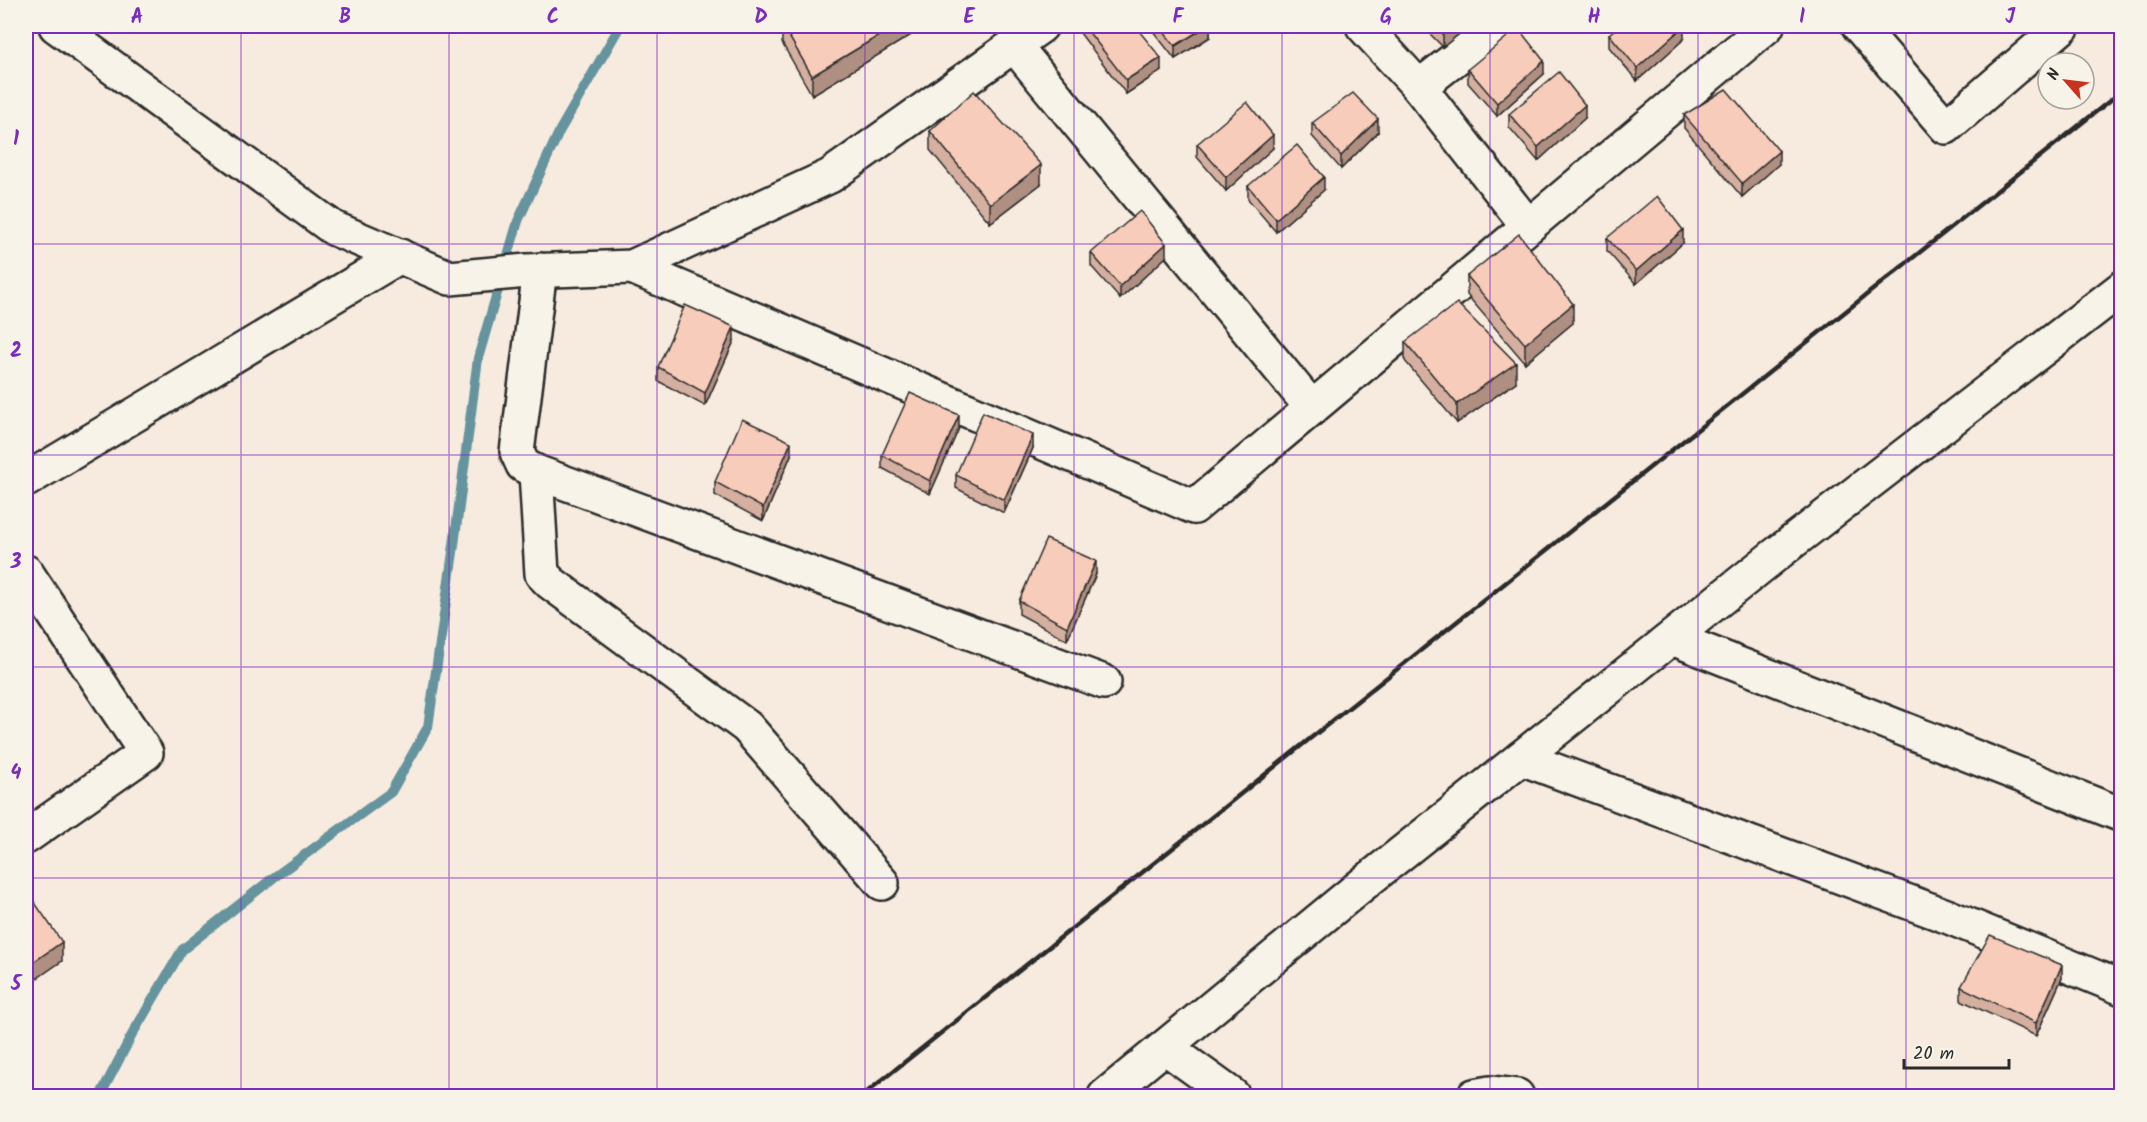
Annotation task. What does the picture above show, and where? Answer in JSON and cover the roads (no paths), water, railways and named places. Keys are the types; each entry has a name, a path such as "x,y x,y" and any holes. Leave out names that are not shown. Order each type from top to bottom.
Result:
{"street":[{"path":"56,26 333,228 450,278 534,271 632,267 830,176 1041,26"},
{"path":"1363,26 1419,87 1528,226"},
{"path":"1419,87 1497,26"},
{"path":"632,267 1194,507 1767,26"},
{"path":"1858,26 1946,127 2063,26"},
{"path":"1014,45 1312,408"},
{"path":"26,480 400,256"},
{"path":"534,271 518,452 523,465 536,472 1104,682"},
{"path":"1105,1096 1358,888 1783,548 2121,288"},
{"path":"536,472 542,574 551,583 747,727 882,883"},
{"path":"26,573 146,753 26,837"},
{"path":"1671,638 2121,815"},
{"path":"1521,758 1949,917 2121,988"},
{"path":"1166,1047 1194,1084 1233,1096"},
{"path":"1474,1096 1490,1093 1517,1096"}],"waterway":[{"path":"100,1096 133,1033 182,950 273,878 391,792 428,727 478,358 518,221 560,130 620,26"}],"railway":[{"path":"862,1096 2122,91"}]}
